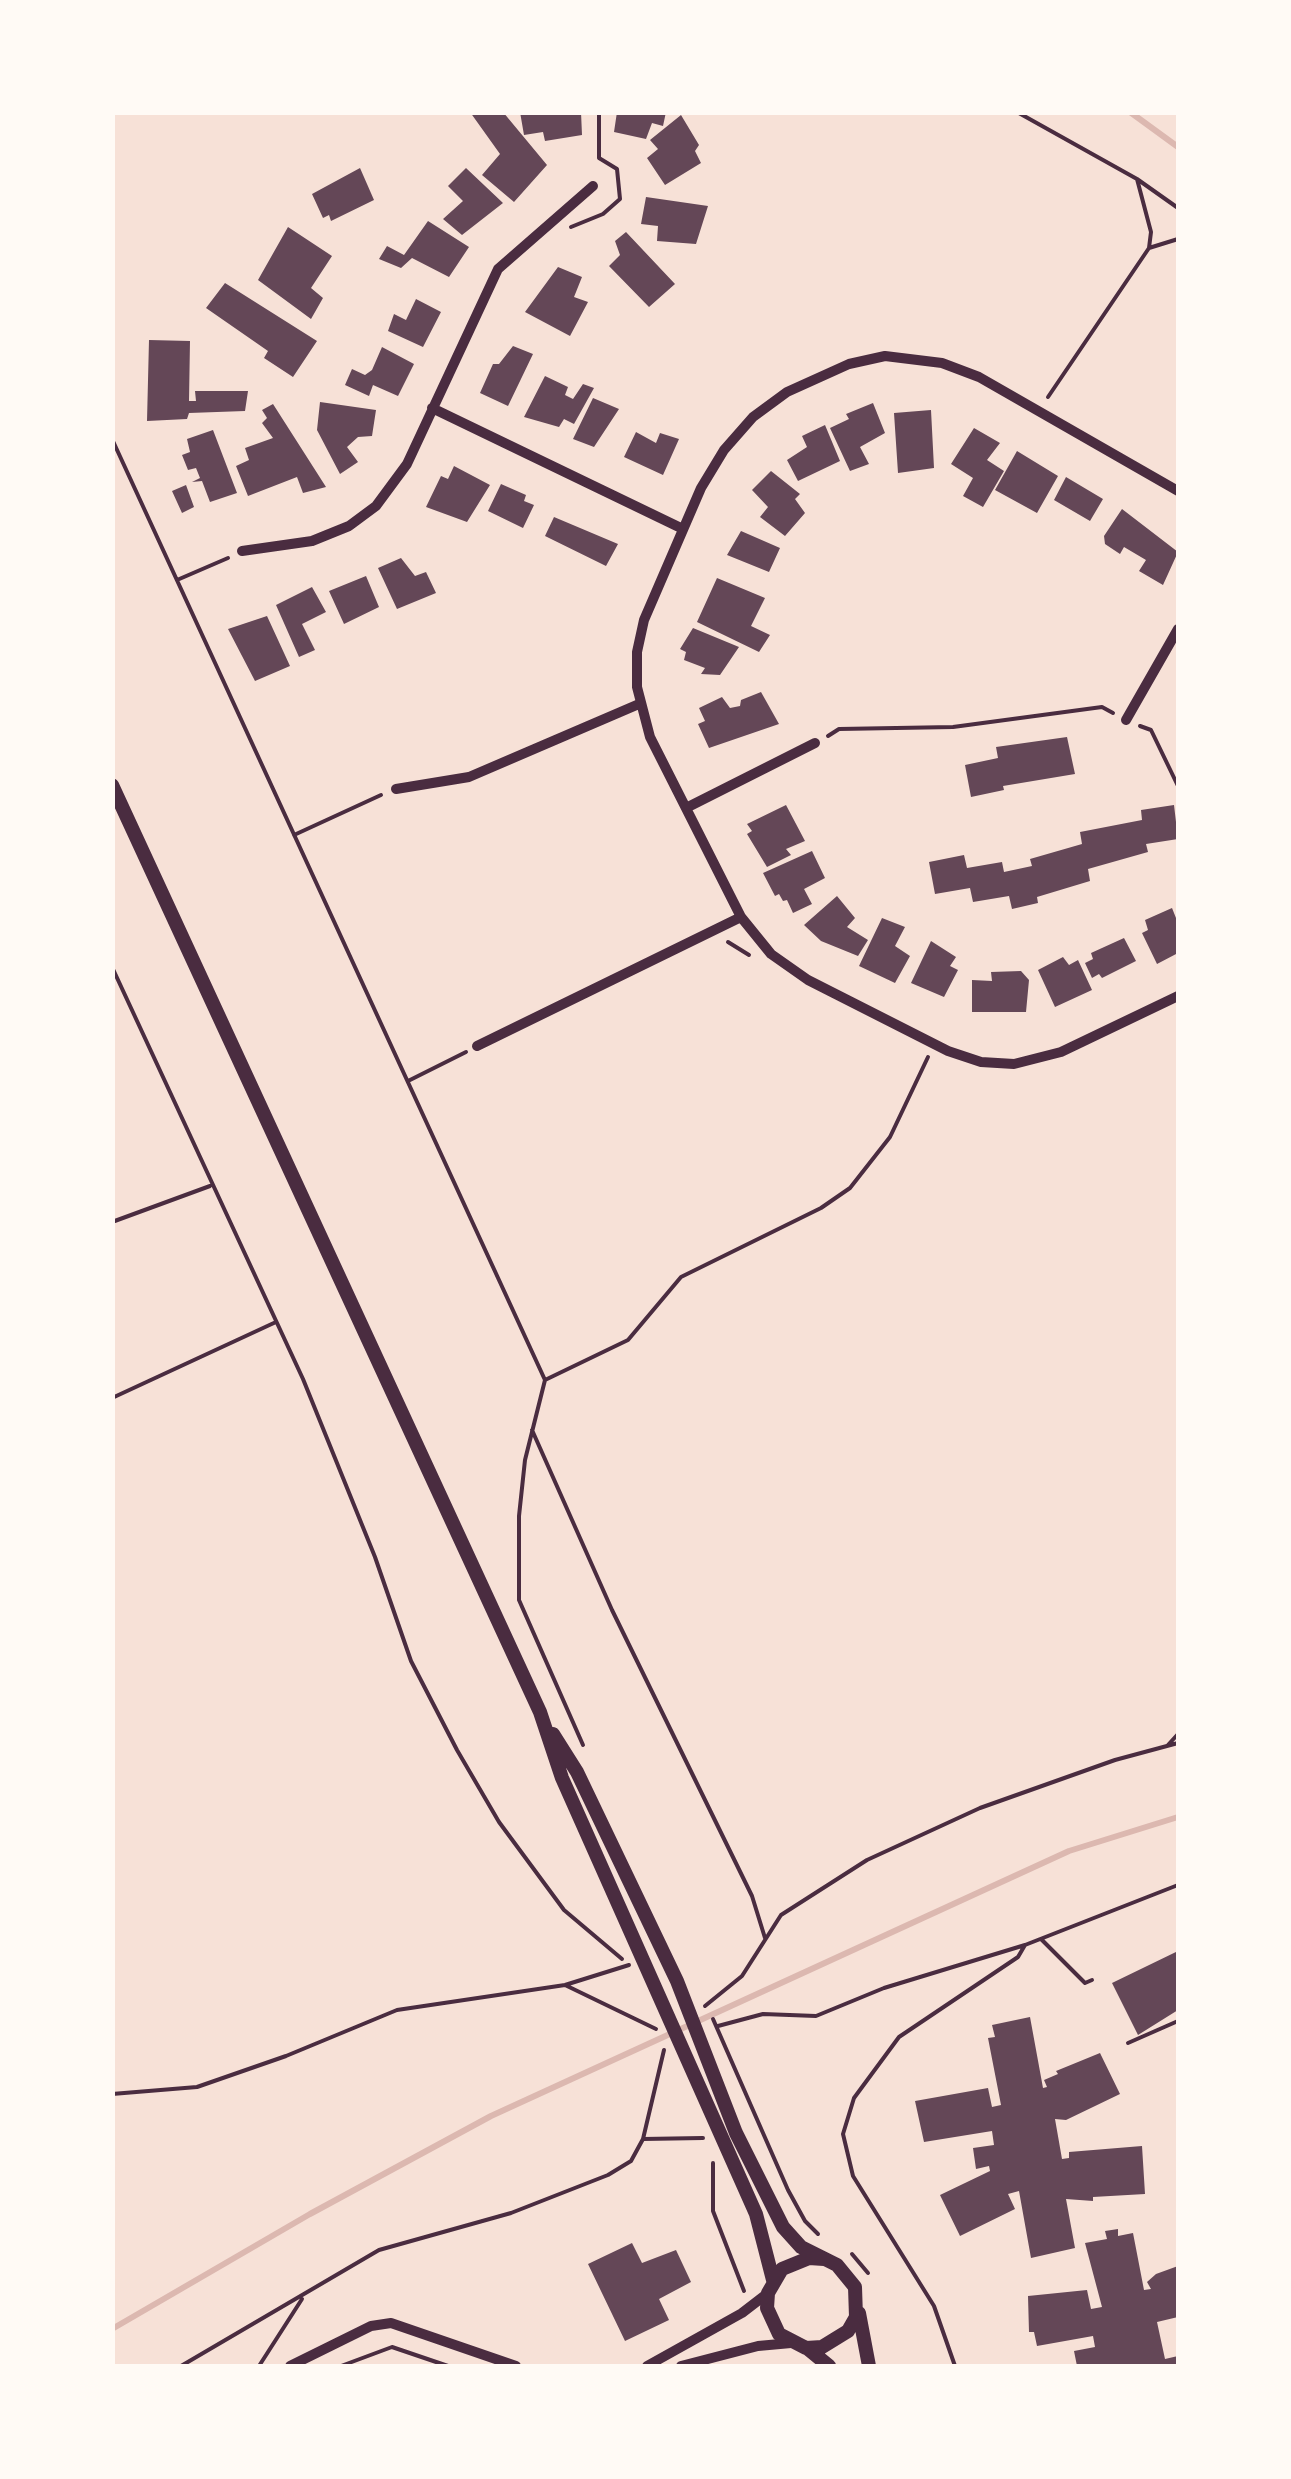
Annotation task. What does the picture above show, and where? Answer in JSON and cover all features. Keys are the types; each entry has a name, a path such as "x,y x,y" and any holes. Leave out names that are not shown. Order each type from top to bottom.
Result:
{"main road":[{"path":"112,785 540,1712 562,1778 756,2214 770,2287 771,2322 829,2366"},
{"path":"540,1712 577,1772 677,1981 713,2076 783,2228 801,2247 848,2274 858,2302 868,2366"},
{"path":"770,2287 795,2261 824,2259"},
{"path":"799,2346 836,2342 856,2318 858,2302"}],"street":[{"path":"242,552 312,541 349,526 376,506 406,464 498,269 594,186"},
{"path":"1178,491 979,377 942,362 885,356 850,364 787,392 753,417 724,450 683,528 644,620 637,652 639,704 650,736 741,917 771,954 808,980 948,1050 981,1062 1014,1064 1061,1052 1178,996"},
{"path":"432,408 683,528"},
{"path":"1126,720 1178,629"},
{"path":"396,789 470,776 639,704"},
{"path":"686,808 815,742"},
{"path":"477,1046 741,917"},
{"path":"647,2366 742,2314 770,2287"},
{"path":"290,2366 370,2326 391,2323 516,2366"},
{"path":"681,2366 758,2346 799,2346"}],"path":[{"path":"559,233 603,214 620,199 618,169 599,158 599,112"},
{"path":"1017,112 1137,179 1178,208"},
{"path":"1038,411 1150,248 1151,232 1137,179"},
{"path":"1150,248 1178,239"},
{"path":"112,440 545,1380 532,1430 519,1516 519,1600 585,1750"},
{"path":"177,580 242,552"},
{"path":"815,742 840,730 953,727 1102,706 1151,730 1178,786"},
{"path":"294,834 396,789"},
{"path":"711,931 718,943 736,944 760,965"},
{"path":"112,967 210,1186 277,1322 376,1557 410,1660 456,1750 499,1822 564,1910 629,1965 637,1981"},
{"path":"408,1081 477,1046"},
{"path":"545,1380 628,1340 681,1277 821,1208 850,1188 890,1136 928,1057 944,1064"},
{"path":"112,1222 210,1186"},
{"path":"112,1398 277,1322"},
{"path":"532,1430 619,1625 752,1896 765,1938"},
{"path":"1167,1746 1178,1734"},
{"path":"705,2006 742,1976 782,1916 919,1833 1115,1760 1178,1744"},
{"path":"709,2030 763,2014 816,2016 884,1988 1025,1945 1178,1885"},
{"path":"1041,1938 1085,1983 1092,1980"},
{"path":"956,2366 934,2306 852,2176 844,2134 854,2098 898,2037 1018,1957 1025,1945"},
{"path":"112,2094 197,2088 397,2010 565,1985 629,1965"},
{"path":"565,1985 632,2020"},
{"path":"1128,2043 1178,2021"},
{"path":"181,2366 378,2250 511,2213 608,2176 631,2161 643,2139 659,2056 678,2044"},
{"path":"734,2066 804,2220 828,2241"},
{"path":"643,2139 710,2138 709,2129"},
{"path":"712,2153 713,2211 746,2290 732,2298"},
{"path":"844,2248 868,2271 874,2289"},
{"path":"258,2366 304,2296"},
{"path":"341,2366 392,2347 448,2366"}],"building":[{"path":"470,112 503,112 547,165 514,202 482,175 500,154"},
{"path":"520,112 581,112 582,135 545,141 543,132 524,135"},
{"path":"617,112 666,112 663,126 652,123 646,139 614,132"},
{"path":"681,115 699,145 695,151 701,163 665,185 647,158 658,149 650,140"},
{"path":"360,168 374,200 331,221 329,215 323,218 312,194"},
{"path":"466,168 503,203 462,235 443,219 463,201 448,186"},
{"path":"646,197 708,206 696,244 657,241 658,226 641,224"},
{"path":"428,221 469,247 449,277 412,258 401,268 379,259 387,246 404,255"},
{"path":"288,227 332,256 311,288 323,298 311,319 258,280"},
{"path":"626,232 675,284 649,307 609,266 620,255 615,241"},
{"path":"558,267 582,277 574,297 588,302 570,336 525,312"},
{"path":"225,283 317,341 293,377 264,358 268,351 206,308"},
{"path":"416,299 441,312 423,347 388,331 394,314 406,320"},
{"path":"149,340 190,341 189,401 196,401 195,391 248,391 245,411 189,413 187,419 147,421"},
{"path":"513,346 533,354 508,406 480,393 493,364 499,364"},
{"path":"382,347 414,364 398,396 373,385 369,396 345,385 352,369 365,375 372,370"},
{"path":"545,376 568,387 565,395 573,399 583,384 594,388 574,424 564,419 559,427 524,417"},
{"path":"593,398 619,409 594,447 573,439"},
{"path":"320,402 376,410 372,436 358,437 347,447 358,462 340,474 317,430"},
{"path":"873,403 885,433 860,447 869,464 850,471 830,428 849,419 846,414"},
{"path":"273,404 326,487 303,493 297,477 248,496 236,466 249,460 245,448 273,438 262,423 267,418 262,410"},
{"path":"931,410 934,468 898,473 894,413"},
{"path":"825,425 840,461 798,481 787,460 807,447 802,436"},
{"path":"974,428 1000,443 987,460 1004,471 983,507 963,496 973,478 951,464"},
{"path":"213,430 237,493 210,502 202,481 192,482 200,478 196,468 188,470 182,455 190,452 187,439"},
{"path":"636,432 656,443 660,433 679,439 663,475 624,457"},
{"path":"1017,451 1058,476 1037,513 995,490"},
{"path":"454,466 490,485 467,522 426,507 441,476 448,479"},
{"path":"771,471 800,494 795,499 805,513 785,536 760,517 768,507 752,490"},
{"path":"1066,477 1103,499 1090,521 1054,500"},
{"path":"501,484 526,495 524,501 534,505 523,528 488,511"},
{"path":"186,485 194,507 182,513 172,491"},
{"path":"1122,509 1178,552 1163,585 1139,571 1146,560 1124,547 1120,554 1105,544 1104,536"},
{"path":"554,517 618,544 606,566 545,536"},
{"path":"741,531 780,548 769,572 727,555"},
{"path":"401,558 415,576 426,572 436,593 397,609 378,568"},
{"path":"366,576 379,607 344,624 329,591"},
{"path":"717,578 765,598 751,626 770,635 759,652 697,622"},
{"path":"312,587 326,612 302,624 315,650 299,657 276,605"},
{"path":"267,616 290,666 255,681 228,629"},
{"path":"693,628 739,647 720,675 701,674 705,668 684,660 686,652 680,649"},
{"path":"761,692 779,724 709,748 698,724 705,721 699,708 722,697 730,708 740,706 741,700"},
{"path":"1067,737 1075,774 1003,786 1004,790 971,797 965,765 998,758 996,747"},
{"path":"786,805 805,841 786,849 791,855 767,867 747,834 752,831 747,824"},
{"path":"1174,805 1178,839 1146,844 1148,852 1088,869 1090,881 1037,897 1038,903 1012,909 1009,896 973,902 970,888 935,894 929,862 964,855 967,868 1002,862 1004,872 1032,866 1030,859 1082,844 1080,832 1142,820 1141,810"},
{"path":"812,851 825,878 804,889 812,904 793,913 787,900 783,901 779,894 775,896 763,873"},
{"path":"837,896 855,918 847,927 868,940 858,956 821,941 804,925"},
{"path":"1172,908 1178,923 1178,953 1157,964 1142,933 1148,930 1145,920"},
{"path":"882,918 905,927 895,946 910,956 895,983 859,966"},
{"path":"1124,938 1136,961 1102,978 1099,974 1092,978 1085,963 1093,959 1091,953"},
{"path":"931,941 956,957 950,966 958,970 944,997 911,983"},
{"path":"1063,957 1069,965 1078,960 1092,990 1055,1007 1038,970"},
{"path":"1021,971 1029,980 1026,1012 972,1012 972,980 992,981 991,972"},
{"path":"1178,1951 1178,2010 1138,2035 1112,1983"},
{"path":"1030,2017 1043,2088 1047,2087 1044,2080 1058,2074 1056,2071 1100,2053 1120,2094 1066,2120 1055,2119 1062,2159 1069,2158 1069,2152 1142,2146 1145,2194 1093,2197 1093,2201 1066,2199 1075,2248 1031,2258 1019,2191 1008,2194 1015,2209 960,2236 940,2195 990,2171 989,2166 976,2169 973,2148 994,2145 992,2131 924,2142 915,2101 988,2088 992,2107 1001,2105 988,2038 995,2037 992,2025"},
{"path":"1118,2229 1118,2236 1133,2233 1144,2290 1151,2289 1147,2282 1156,2274 1178,2266 1178,2317 1157,2322 1165,2359 1178,2356 1178,2366 1077,2366 1074,2351 1095,2347 1093,2336 1037,2346 1034,2332 1029,2332 1028,2296 1087,2290 1091,2309 1102,2307 1085,2243 1107,2239 1105,2231"},
{"path":"632,2243 642,2263 676,2250 691,2282 659,2299 669,2320 625,2341 588,2264"}],"waterway":[{"path":"1130,112 1178,147"},
{"path":"112,2329 310,2214 491,2116 1069,1851 1178,1817"}]}
